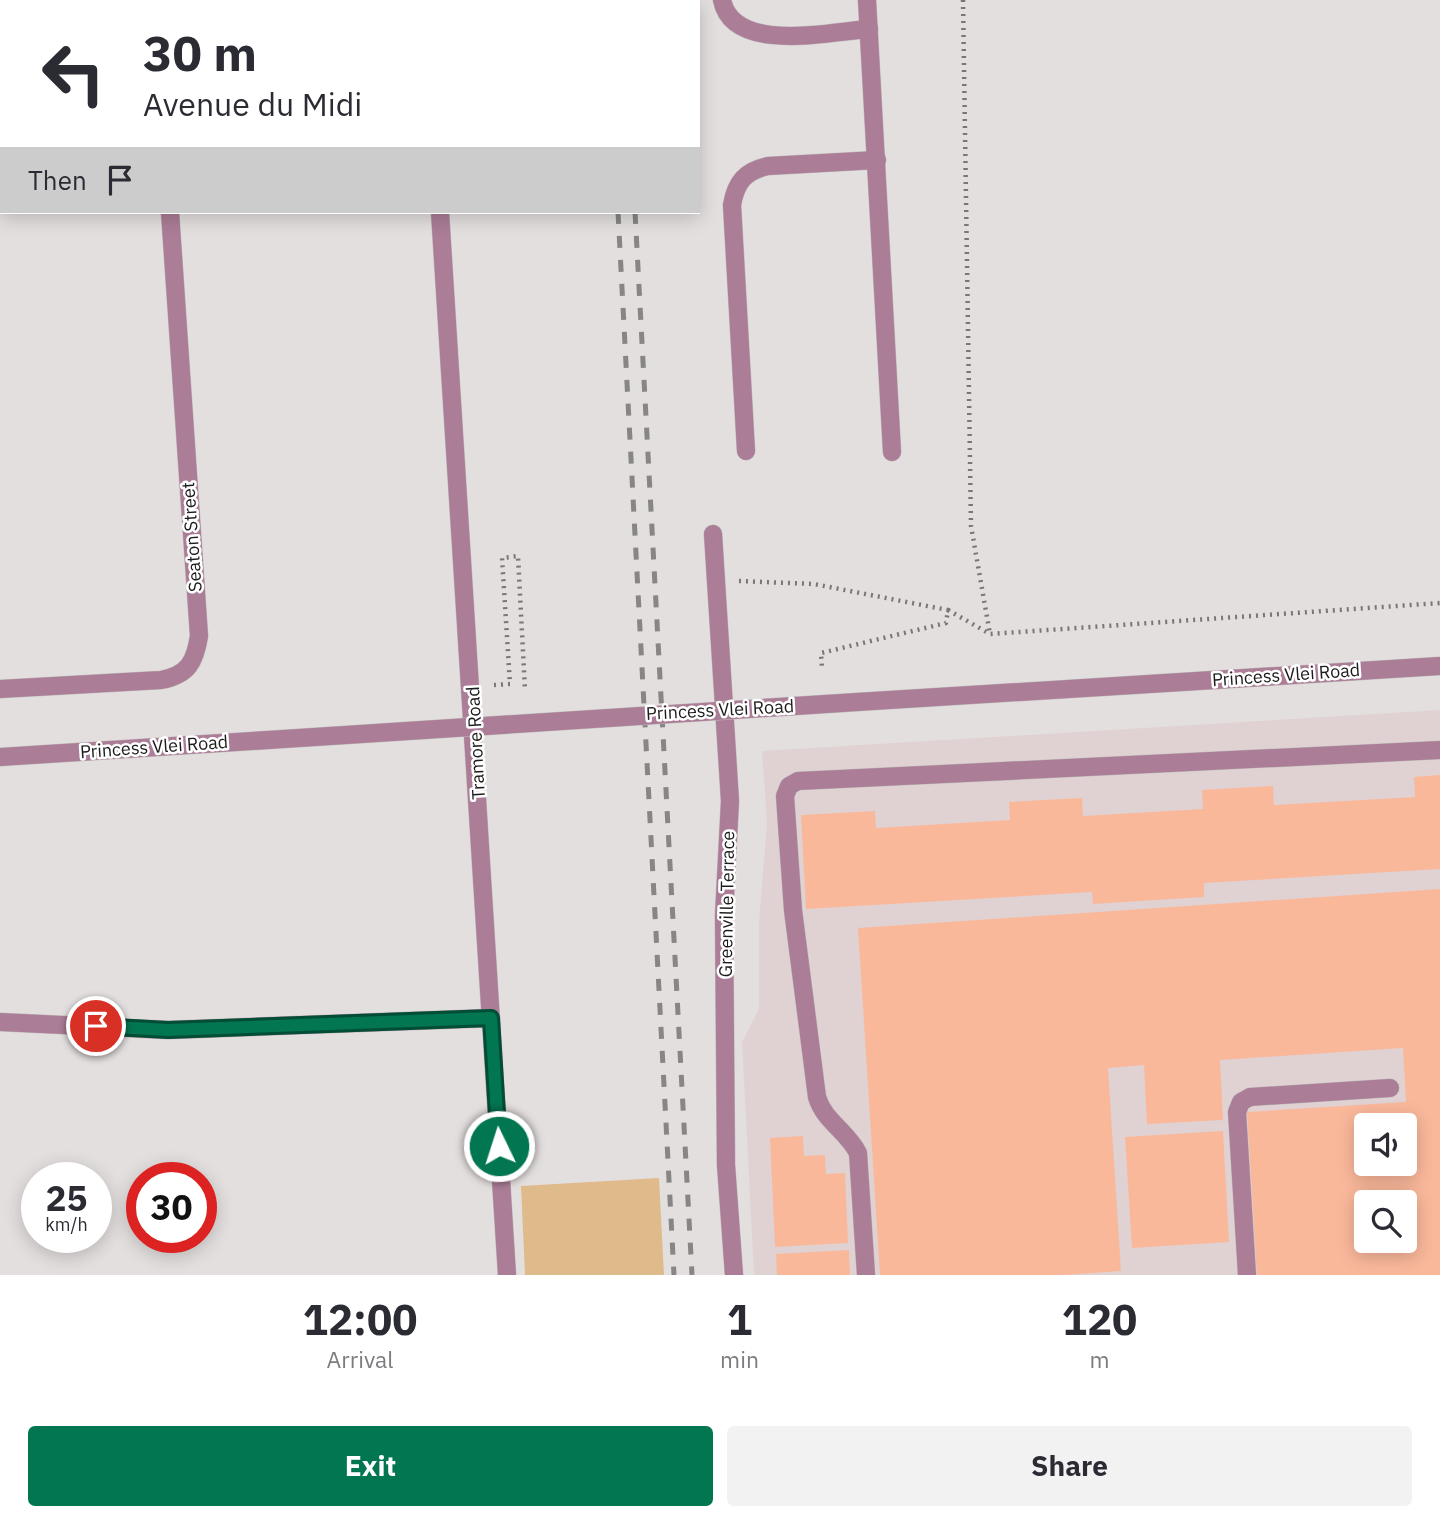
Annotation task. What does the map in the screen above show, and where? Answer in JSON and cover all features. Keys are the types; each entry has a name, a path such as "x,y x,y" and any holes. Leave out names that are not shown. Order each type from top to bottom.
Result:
{"street":[{"path":"722,0 723,7 737,24 751,34 791,35 869,29"},
{"path":"867,0 892,452"},
{"path":"746,451 732,205 734,191 742,178 753,169 877,160"},
{"name":"Seaton Street","path":"0,690 177,677 189,668 196,653 199,636 170,214"},
{"name":"Tramore Road","path":"440,214 507,1275"},
{"name":"Greenville Terrace","path":"713,534 730,802 724,915 726,1165 734,1275"},
{"name":"Princess Vlei Road","path":"0,757 1440,666"},
{"path":"866,1275 858,1153 848,1138 823,1112 817,1097 793,910 785,796 789,786 799,781 1440,750"},
{"path":"0,1022 168,1030 491,1018"},
{"path":"1247,1275 1237,1112 1241,1102 1250,1097 1390,1088"}],"path":[{"path":"963,0 971,526 990,634"},
{"path":"509,671 502,558 518,556 525,690"},
{"path":"717,581 814,584 948,610 990,634 1440,603"},
{"path":"822,668 821,653 946,623 948,610"}],"shaded area":[{"path":"1440,710 1440,1275 754,1275 742,1042 759,1009 759,922 767,823 762,751"},
{"path":"659,1178 664,1275 525,1275 521,1186"}],"building":[{"path":"1440,775 1440,869 1204,883 1204,897 1093,904 1092,892 806,909 801,815 875,811 876,828 1010,820 1009,802 1082,798 1083,816 1203,809 1202,790 1273,786 1274,805 1415,797 1414,777"},
{"path":"1440,889 1440,1275 1257,1275 1247,1112 1406,1102 1403,1048 1220,1060 1223,1120 1147,1124 1144,1065 1108,1068 1121,1271 1065,1275 880,1275 858,928"},
{"path":"1223,1131 1229,1242 1132,1248 1125,1137"},
{"path":"803,1136 804,1156 825,1155 826,1174 845,1173 848,1243 775,1247 770,1138"},
{"path":"849,1250 850,1275 777,1275 776,1254"}],"railway":[{"path":"618,214 674,1275"},
{"path":"635,214 692,1275"}],"route":[{"path":"96,1026 168,1030 491,1018 499,1146"}]}
